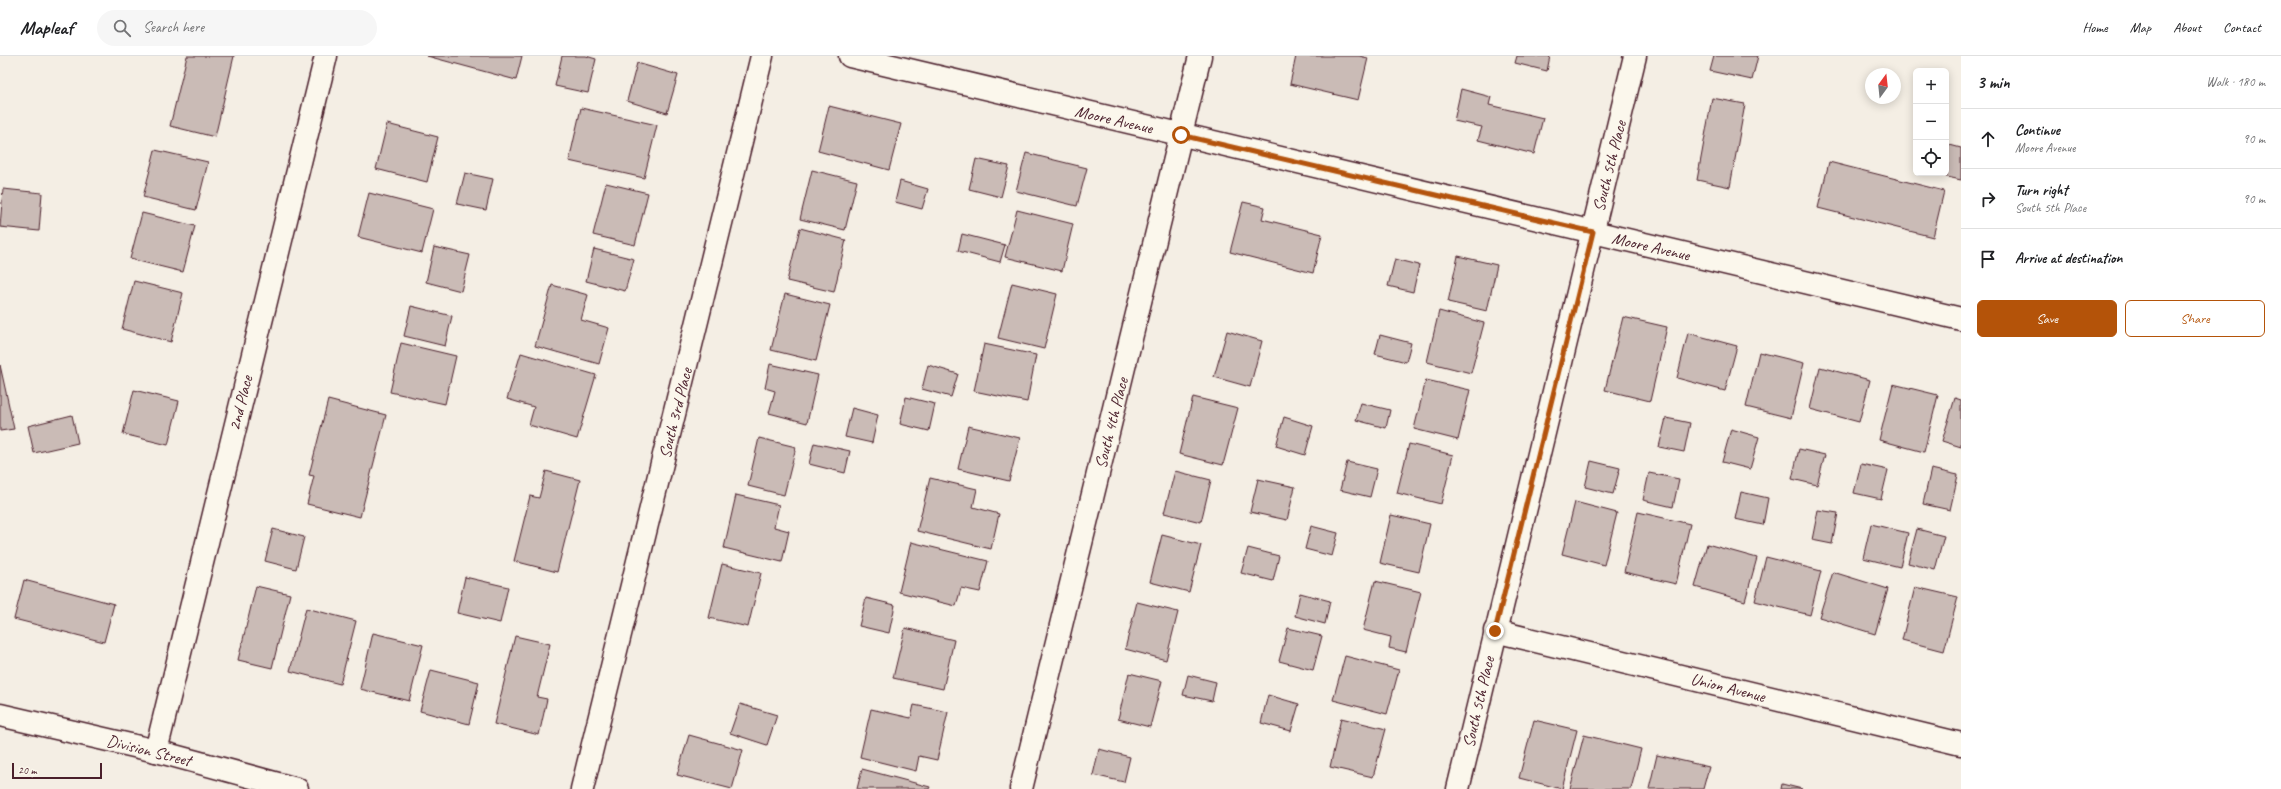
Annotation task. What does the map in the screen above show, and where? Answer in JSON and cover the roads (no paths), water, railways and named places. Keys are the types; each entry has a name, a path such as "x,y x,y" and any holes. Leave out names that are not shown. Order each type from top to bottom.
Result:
{"street":[{"name":"2nd Place","path":"156,751 326,56"},
{"name":"South 3rd Place","path":"585,780 762,56"},
{"name":"Moore Avenue","path":"850,56 1961,319"},
{"name":"South 4th Place","path":"1020,789 1200,56"},
{"name":"South 5th Place","path":"1458,789 1635,56"},
{"name":"Union Avenue","path":"1495,631 1961,744"},
{"name":"Division Street","path":"0,715 156,751 297,789"}]}
